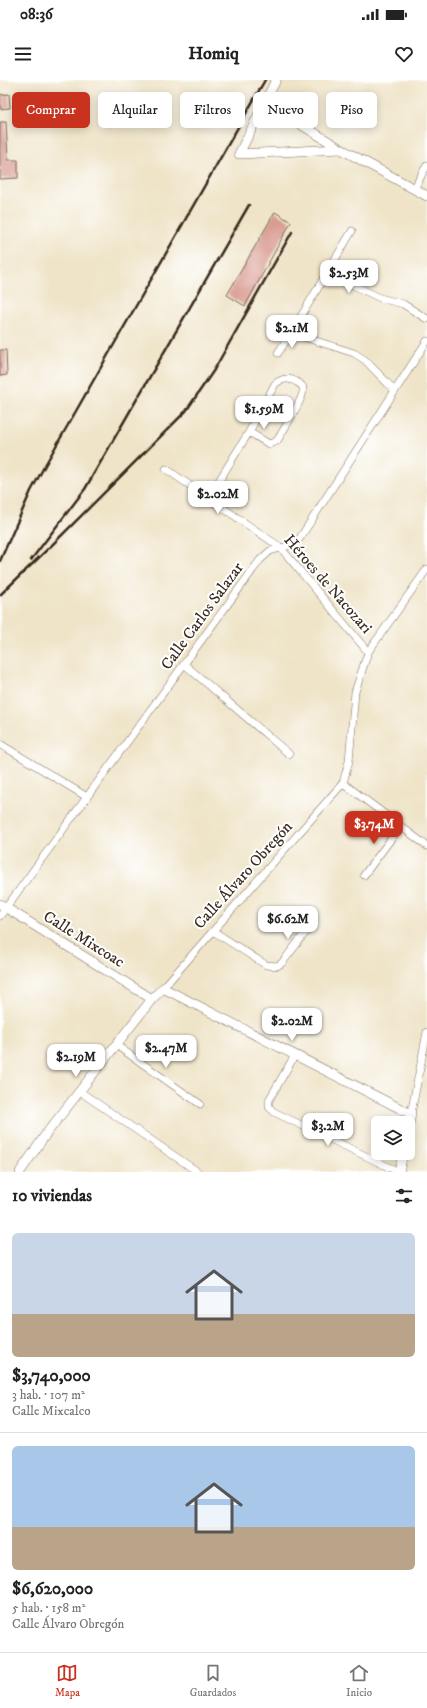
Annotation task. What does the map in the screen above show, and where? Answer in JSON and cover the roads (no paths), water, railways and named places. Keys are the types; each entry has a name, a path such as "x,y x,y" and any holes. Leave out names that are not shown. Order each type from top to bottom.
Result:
{"street":[{"path":"269,92 276,80"},
{"path":"253,125 239,154 341,149"},
{"path":"307,128 341,149 427,196"},
{"path":"414,189 427,165"},
{"path":"278,353 352,231"},
{"path":"326,272 380,298 403,304 427,319"},
{"path":"291,333 354,353 365,360 395,391"},
{"name":"Calle Carlos Salazar","path":"0,916 3,906 87,797 260,560 270,551 291,545 300,538 427,341"},
{"path":"209,498 249,432 275,384 281,379 293,380 302,385 304,390 302,398 277,441 269,444 249,432"},
{"name":"Héroes de Nacozari","path":"166,469 280,547 368,652"},
{"name":"Calle Álvaro Obregón","path":"20,1172 46,1134 152,999 213,932 343,783 349,761 355,692 368,652 427,569"},
{"path":"184,664 289,754"},
{"path":"0,744 87,797"},
{"path":"343,783 427,846"},
{"path":"364,875 400,827"},
{"name":"Calle Mixcoac","path":"3,906 152,999"},
{"path":"213,932 266,965 277,966 282,963 312,924"},
{"path":"163,988 411,1114 427,1033"},
{"path":"116,1045 200,1104"},
{"path":"295,1055 269,1100 269,1107 274,1112 399,1172 402,1160"},
{"path":"79,1091 198,1172"}],"railway":[{"path":"0,561 31,491 44,467 265,80"},
{"path":"31,560 85,489 249,205"},
{"path":"0,595 186,411 214,370 292,232"}]}
